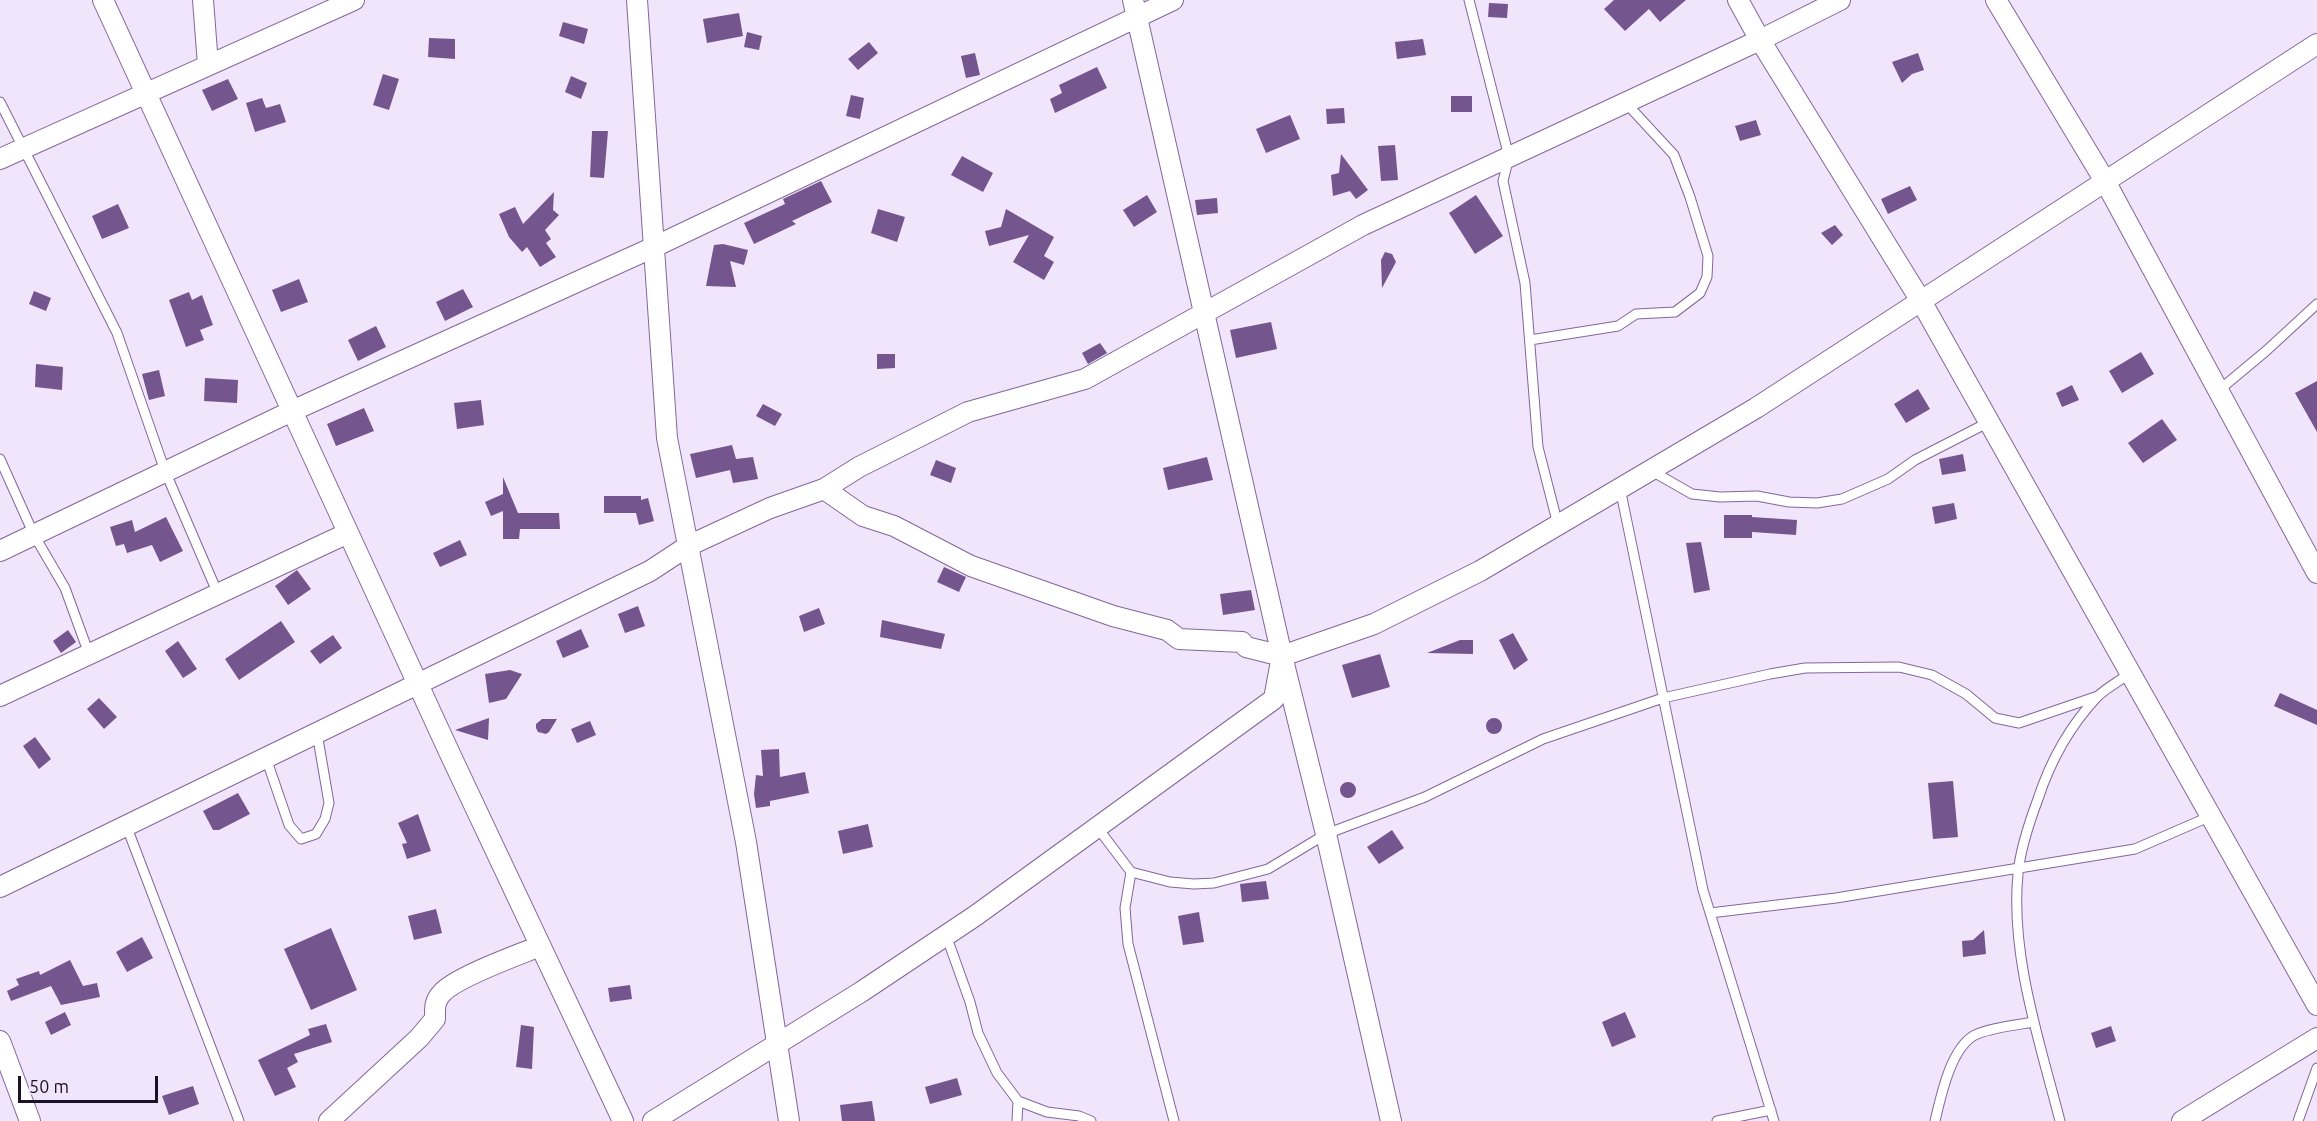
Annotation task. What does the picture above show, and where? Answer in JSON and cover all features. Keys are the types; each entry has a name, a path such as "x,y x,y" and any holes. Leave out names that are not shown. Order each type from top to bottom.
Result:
{"street":[{"path":"103,0 418,684 623,1121"},
{"path":"203,0 208,66"},
{"path":"0,159 354,0"},
{"path":"637,0 667,438 746,842 789,1121"},
{"path":"0,551 292,411 654,248 1135,9 1173,0"},
{"path":"1738,0 1760,40 1921,301 2317,1005"},
{"path":"0,887 650,571 688,546 770,508 824,489 860,467 968,412 1085,379 1364,225 1760,40 1840,0"},
{"path":"1996,0 2105,181 2317,573"},
{"path":"1135,9 1206,313 1282,656 1326,834 1391,1121"},
{"path":"824,489 863,516 894,526 971,566 1113,616 1167,630 1179,639 1242,642 1246,647 1282,656 1374,624 1480,571 1756,408 2317,44"},
{"path":"0,696 348,533"},
{"path":"653,1121 946,935 1274,699 1282,656"},
{"path":"329,1121 419,1038 435,1019 434,1004 442,992 456,982 540,946"},
{"path":"2182,1121 2317,1038"},
{"path":"0,1041 5,1073 30,1121"}],"lane":[{"path":"1469,0 1509,157 1503,181 1525,283 1538,447 1558,525"},
{"path":"0,102 117,333 165,471 218,594"},
{"path":"1530,340 1618,326 1636,314 1675,312 1700,293 1707,278 1708,256 1674,154 1626,103"},
{"path":"2218,391 2317,304"},
{"path":"1650,470 1692,494 1720,497 1756,496 1789,502 1817,503 1842,499 1888,479 1915,460 1989,422"},
{"path":"0,459 34,535 65,588 89,654"},
{"path":"1620,488 1703,890 1774,1121"},
{"path":"1097,827 1131,872 1170,882 1214,883 1268,869 1326,834 1425,797 1543,739 1663,698 1805,668 1899,667 1932,675 1966,694 1995,718 2019,723 2098,696 2130,673"},
{"path":"2060,1121 2034,1022 2019,941 2019,869 2034,810 2046,776 2062,744 2098,696"},
{"path":"266,758 289,825 300,839 316,834 325,819 329,803 317,733"},
{"path":"1710,913 1836,898 2135,849 2211,816"},
{"path":"126,825 239,1121"},
{"path":"1131,872 1125,908 1128,944 1174,1121"},
{"path":"946,935 970,1002 978,1033 997,1073 1018,1101 1047,1112 1079,1116 1091,1121"},
{"path":"1935,1121 1948,1076 1961,1048 1974,1035 2034,1022"},
{"path":"2298,1121 2317,1068"},
{"path":"1017,1121 1018,1101"},
{"path":"1717,1121 1771,1110"}],"building":[{"path":"1614,0 1686,0 1660,22 1649,9 1625,31 1604,9"},
{"path":"1489,3 1508,4 1507,18 1488,17"},
{"path":"739,13 743,36 707,43 703,19"},
{"path":"563,22 588,29 584,44 559,36"},
{"path":"747,32 762,36 759,50 744,47"},
{"path":"429,38 455,39 455,59 428,57"},
{"path":"1423,39 1426,55 1397,59 1395,42"},
{"path":"869,42 878,53 858,70 848,59"},
{"path":"975,53 980,75 966,78 961,56"},
{"path":"1918,53 1924,70 1912,74 1902,83 1892,62"},
{"path":"1097,67 1107,88 1055,113 1050,99 1062,93 1059,85"},
{"path":"383,74 399,79 389,110 373,105"},
{"path":"571,76 587,83 581,99 565,92"},
{"path":"228,79 238,99 212,111 202,90"},
{"path":"851,95 864,98 860,119 846,116"},
{"path":"1451,96 1472,96 1472,112 1451,112"},
{"path":"262,98 266,108 280,104 286,122 255,132 246,103"},
{"path":"1344,108 1345,123 1327,124 1326,109"},
{"path":"1290,115 1300,139 1266,153 1256,129"},
{"path":"1756,120 1761,135 1740,141 1735,126"},
{"path":"592,131 608,131 604,178 590,177"},
{"path":"1395,145 1398,180 1381,181 1378,146"},
{"path":"1341,154 1368,190 1356,199 1350,191 1333,196 1331,175 1339,173"},
{"path":"962,156 993,173 983,192 951,175"},
{"path":"821,181 832,202 792,221 796,224 754,244 744,223 785,204 783,199"},
{"path":"1910,186 1917,200 1888,214 1881,199"},
{"path":"554,192 553,210 559,215 545,230 551,239 546,243 556,257 540,267 527,247 522,252 509,237 499,214 515,207 523,224"},
{"path":"1147,195 1157,212 1134,227 1123,210"},
{"path":"1476,195 1503,236 1475,254 1449,213"},
{"path":"1217,198 1218,213 1197,215 1195,200"},
{"path":"118,204 129,228 102,239 92,216"},
{"path":"878,209 905,217 897,242 871,233"},
{"path":"1006,209 1054,237 1044,256 1054,262 1044,280 1013,262 1029,235 989,246 985,231 1001,227"},
{"path":"1835,225 1843,235 1832,245 1821,233"},
{"path":"723,244 748,250 744,265 730,261 736,287 706,286 714,245"},
{"path":"1385,252 1392,254 1396,262 1382,288 1381,260"},
{"path":"299,279 308,302 281,312 272,290"},
{"path":"463,289 473,307 445,321 436,302"},
{"path":"34,291 51,298 46,311 29,304"},
{"path":"189,292 192,300 202,295 213,325 200,330 204,340 186,347 169,300"},
{"path":"1271,322 1277,349 1236,358 1230,330"},
{"path":"376,326 386,347 358,361 348,340"},
{"path":"1100,343 1107,353 1088,364 1082,353"},
{"path":"2141,352 2154,374 2122,393 2109,371"},
{"path":"877,354 895,354 895,368 877,369"},
{"path":"36,364 63,367 62,390 35,387"},
{"path":"159,370 165,396 149,400 142,374"},
{"path":"205,378 238,380 237,403 204,401"},
{"path":"2317,381 2317,432 2295,393"},
{"path":"2072,385 2079,400 2062,407 2056,393"},
{"path":"1918,389 1930,409 1906,423 1894,404"},
{"path":"481,400 484,425 457,429 454,403"},
{"path":"763,404 782,414 775,426 756,416"},
{"path":"364,408 374,431 336,446 327,424"},
{"path":"2162,419 2177,440 2143,463 2128,443"},
{"path":"732,445 736,459 753,457 758,479 733,483 730,470 696,478 690,454"},
{"path":"1963,454 1966,471 1942,475 1939,459"},
{"path":"1207,457 1213,480 1168,490 1163,468"},
{"path":"936,460 956,468 951,483 930,475"},
{"path":"503,477 518,513 559,513 560,529 520,529 519,539 503,539 503,511 491,516 485,502 503,494"},
{"path":"604,496 641,496 641,500 648,498 654,521 639,525 636,513 604,513"},
{"path":"1954,503 1957,519 1935,524 1932,507"},
{"path":"1724,515 1752,515 1752,517 1797,520 1796,535 1752,532 1752,538 1724,538"},
{"path":"166,517 183,551 160,562 152,545 127,553 124,544 116,546 110,527 132,520 135,532"},
{"path":"460,540 467,555 440,567 433,553"},
{"path":"1701,542 1710,590 1694,593 1686,543"},
{"path":"944,567 966,577 959,592 937,582"},
{"path":"297,570 311,589 288,605 275,586"},
{"path":"1251,590 1255,610 1223,615 1220,594"},
{"path":"638,606 645,626 625,633 618,614"},
{"path":"819,608 825,624 804,632 799,616"},
{"path":"882,620 945,634 941,649 880,637"},
{"path":"281,621 295,642 239,680 225,659"},
{"path":"581,629 589,647 563,658 556,641"},
{"path":"68,630 76,642 61,653 53,641"},
{"path":"1513,633 1528,660 1514,670 1499,640"},
{"path":"333,635 342,648 320,664 310,651"},
{"path":"1460,640 1473,640 1473,654 1427,653"},
{"path":"178,641 197,669 183,678 165,651"},
{"path":"1380,654 1390,687 1352,698 1342,665"},
{"path":"510,670 522,674 506,699 489,703 485,674"},
{"path":"2280,693 2317,710 2317,725 2274,706"},
{"path":"99,698 117,717 104,729 87,709"},
{"path":"489,718 488,740 455,730"},
{"path":"1494,718 1500,720 1502,726 1500,732 1494,734 1488,732 1486,726 1488,720"},
{"path":"542,719 557,719 546,734 538,732 536,728 536,724"},
{"path":"590,721 596,735 577,743 571,729"},
{"path":"35,737 51,759 39,769 23,746"},
{"path":"779,749 780,777 805,772 809,793 770,801 770,806 756,808 754,794 756,775 763,776 761,750"},
{"path":"1953,781 1958,837 1933,839 1928,783"},
{"path":"1348,782 1356,790 1348,798 1340,790"},
{"path":"238,793 250,814 219,830 213,830 203,811"},
{"path":"418,814 431,851 407,859 402,844 407,843 398,823"},
{"path":"868,824 873,847 843,854 838,831"},
{"path":"1392,830 1404,848 1379,864 1367,847"},
{"path":"1266,881 1269,899 1242,902 1240,884"},
{"path":"436,909 442,933 414,940 408,916"},
{"path":"1199,912 1204,942 1183,945 1178,916"},
{"path":"331,928 357,990 311,1010 284,949"},
{"path":"1984,930 1986,954 1963,957 1962,941 1973,940"},
{"path":"142,937 153,958 127,972 116,952"},
{"path":"70,960 83,986 97,983 100,997 61,1005 51,986 11,1001 7,991 19,985 16,979 39,971 40,975"},
{"path":"630,985 632,999 610,1002 608,988"},
{"path":"65,1012 71,1025 51,1035 45,1022"},
{"path":"1625,1012 1636,1037 1612,1047 1602,1022"},
{"path":"326,1024 332,1042 294,1054 298,1062 287,1068 296,1087 275,1096 258,1060 310,1035 308,1029"},
{"path":"521,1025 534,1027 532,1069 516,1067"},
{"path":"2111,1026 2116,1041 2096,1048 2091,1033"},
{"path":"957,1078 962,1095 930,1104 925,1087"},
{"path":"193,1086 199,1104 169,1115 162,1096"},
{"path":"872,1101 875,1121 842,1121 840,1105"}]}
